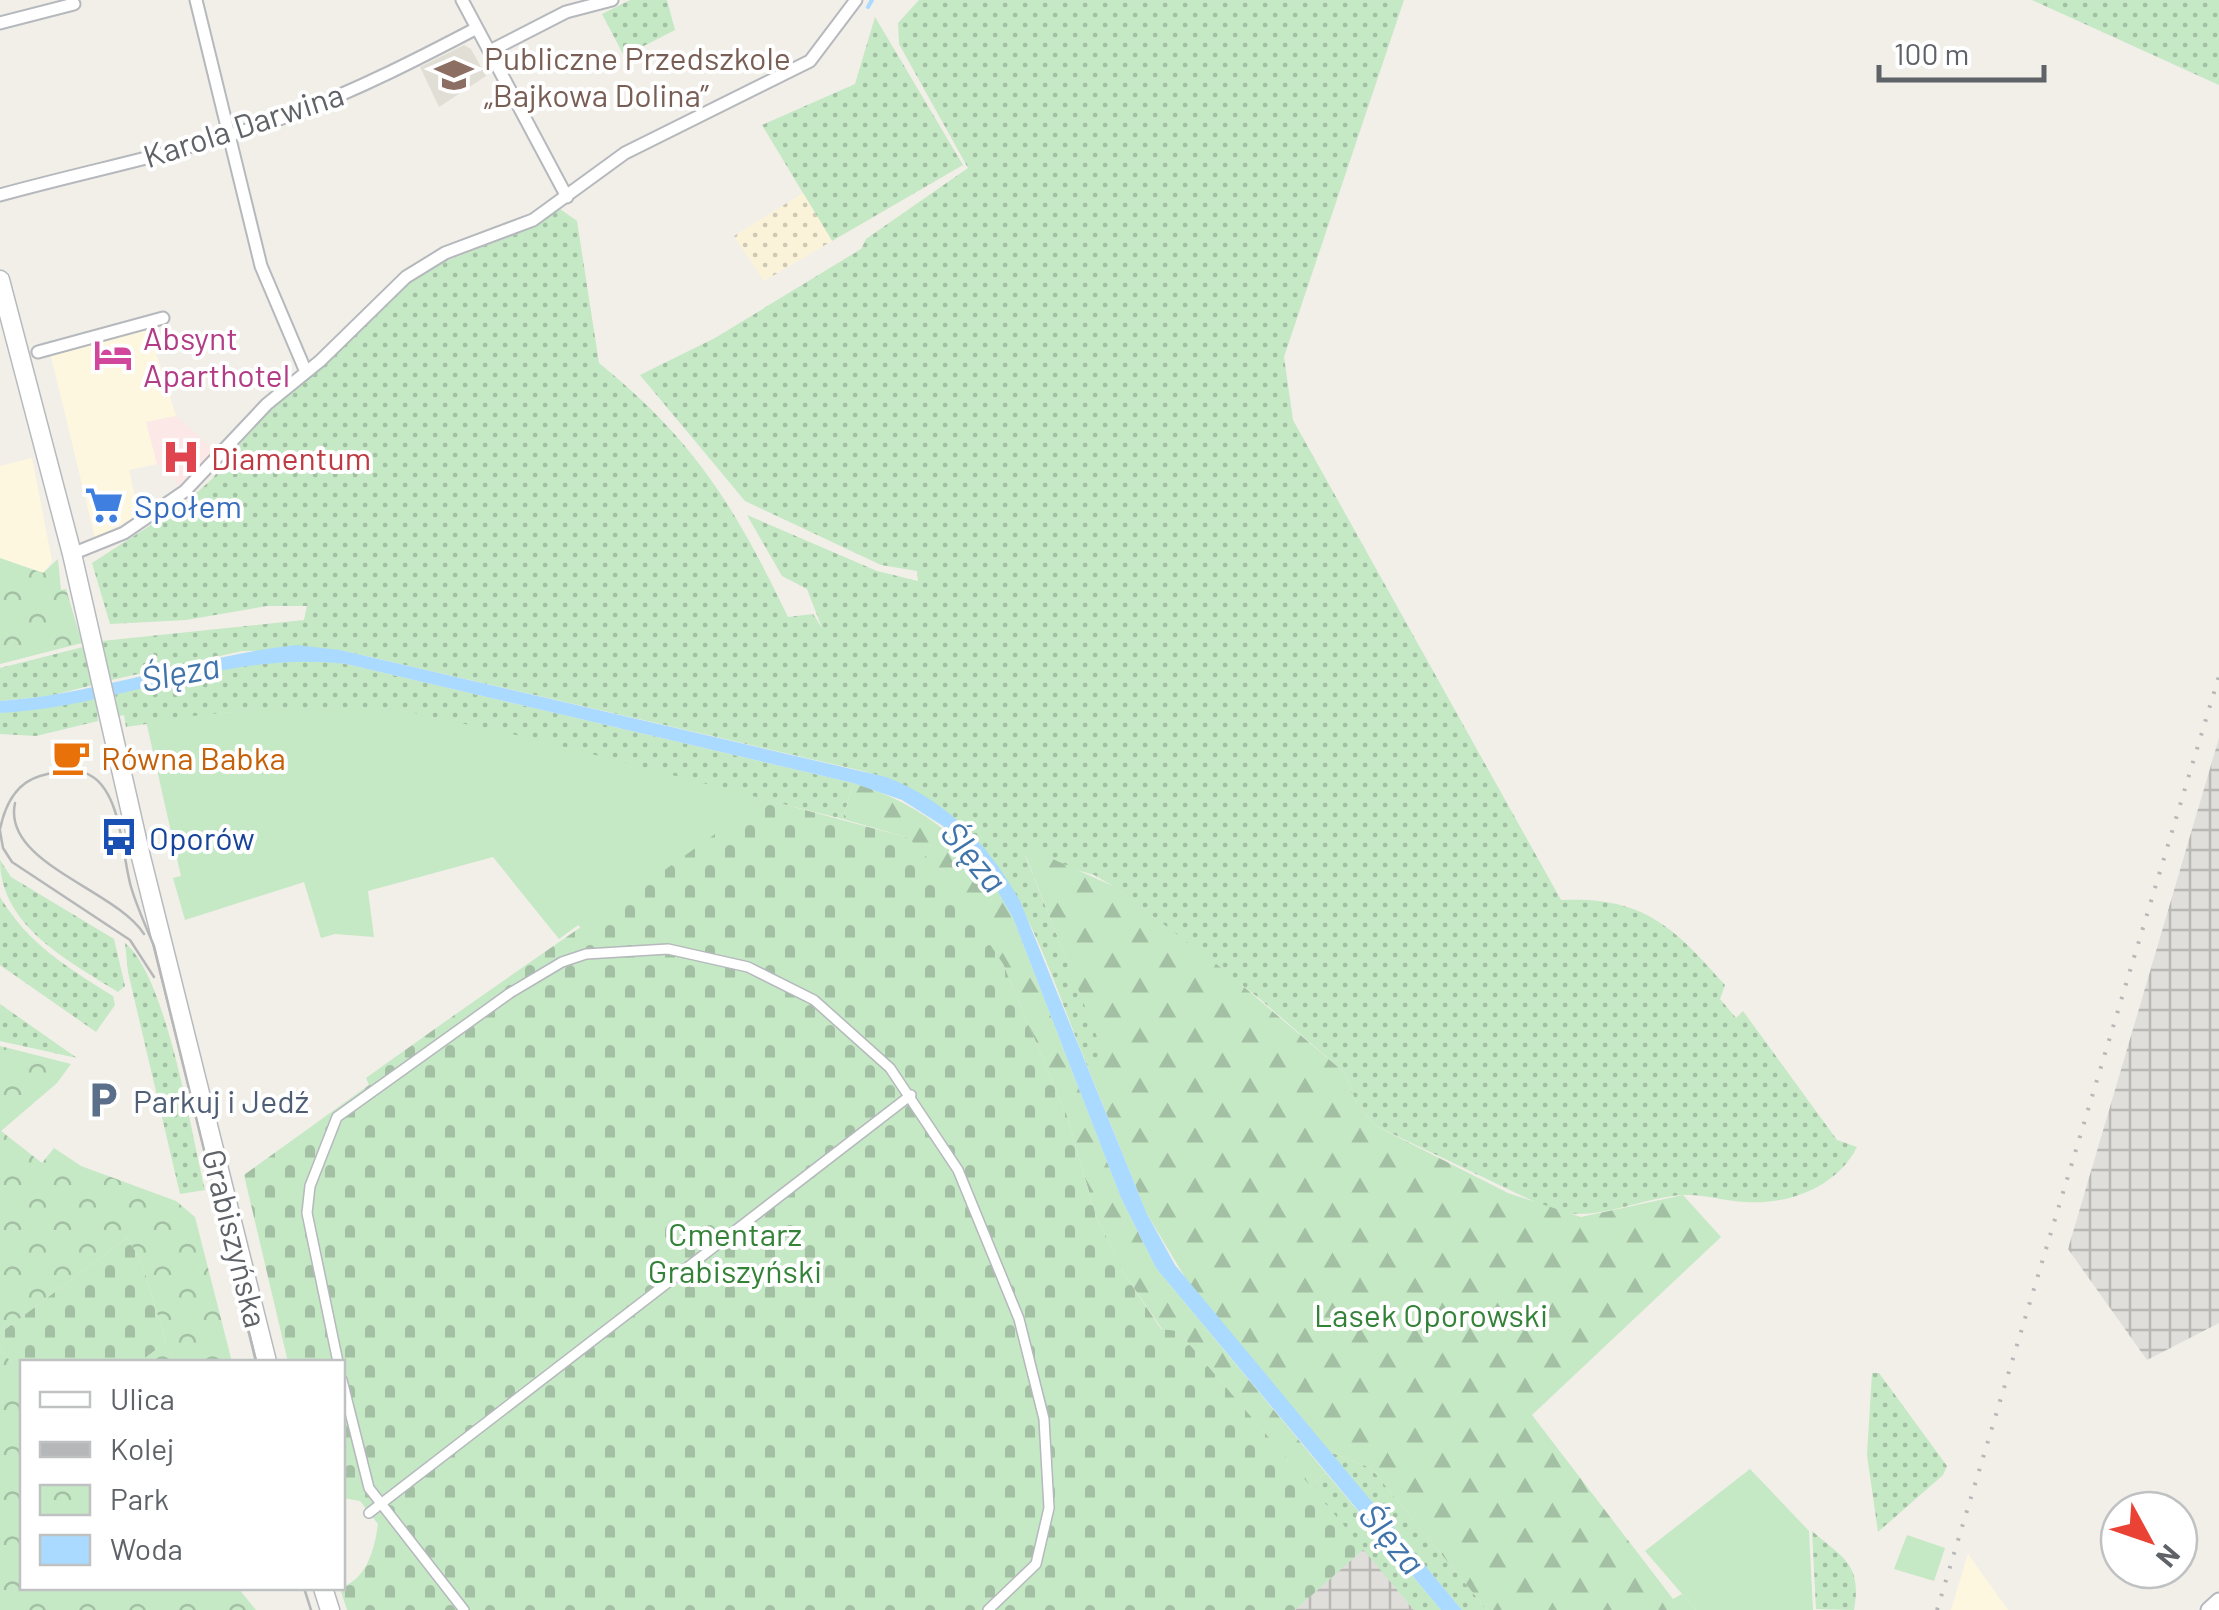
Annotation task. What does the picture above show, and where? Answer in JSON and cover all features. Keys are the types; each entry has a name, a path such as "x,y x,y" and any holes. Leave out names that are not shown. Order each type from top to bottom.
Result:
{"main road":[{"name":"Grabiszyńska","path":"0,280 72,554 141,857 267,1360"}],"street":[{"path":"196,0 266,283 306,372"},
{"path":"462,0 567,196"},
{"path":"490,51 566,12 612,0"},
{"path":"72,554 124,534 185,491 268,404 416,270 445,253 515,229 625,152 810,61 856,0"},
{"path":"0,23 74,4"},
{"name":"Karola Darwina","path":"0,195 228,136 354,89 477,28"},
{"path":"38,352 162,318"},
{"path":"338,1360 307,1212 310,1186 332,1124 343,1112 510,993 562,962 586,954 668,949 748,967 814,1000 878,1055 911,1095 958,1170 1026,1338 1044,1419 1048,1508 1045,1540 1026,1577 988,1610"},
{"path":"369,1513 911,1095"},
{"path":"345,1393 366,1481 378,1505 464,1610"},
{"path":"2208,1610 2219,1601"}],"shaded area":[{"name":"Publiczne Przedszkole „Bajkowa Dolina”","path":"464,45 471,49 486,76 439,107 420,67"},
{"path":"148,327 176,416 147,422 157,464 129,470 139,515 95,538 50,352"},
{"name":"Diamentum","path":"176,416 214,450 180,485 157,464 146,422"},
{"path":"32,458 52,561 43,573 0,558 0,466"},
{"path":"2219,738 2219,1323 2147,1360 2068,1249"},
{"path":"1363,1549 1414,1610 1295,1610"},
{"path":"1968,1554 2008,1610 1951,1610"}],"green space":[{"path":"630,0 667,0 675,30 624,56 602,14"},
{"path":"919,0 1404,0 1284,357 1293,420 1561,900 1614,903 1635,910 1655,919 1689,947 1725,985 1720,999 1736,1018 1743,1011 1837,1140 1857,1147 1837,1173 1810,1191 1778,1200 1745,1202 1683,1195 1587,1214 1554,1211 1376,1126 1357,1105 1345,1073 1260,999 1113,886 1094,875 1025,855 1107,1061 1088,1068 1033,930 985,850 953,817 912,790 863,771 340,650 242,651 111,680 102,641 304,620 307,606 267,606 186,620 110,624 92,563 185,503 212,479 262,416 329,361 403,286 432,266 522,232 560,209 577,221 599,363 662,420 710,478 750,542 788,617 813,614 822,628 807,589 782,576 747,515 877,571 918,581 917,571 881,565 745,501 640,375 715,338 861,249 866,239 968,168 899,44 898,23"},
{"path":"2032,0 2219,0 2219,85"},
{"path":"875,17 963,165 832,241 762,125 855,84"},
{"path":"0,558 43,573 58,559 61,590 66,589 82,643 0,664"},
{"path":"83,647 93,685 49,696 0,701 0,668"},
{"path":"300,658 346,664 853,783 843,819 400,710 230,712 126,727 124,715 119,716 115,694 257,661"},
{"path":"96,699 98,721 36,736 0,734 0,713"},
{"path":"357,707 400,710 530,738 764,799 582,929 578,925 559,939 493,857 368,891 374,937 335,934 321,938 304,882 185,920 173,878 181,876 146,721 230,712"},
{"path":"853,783 904,803 927,817 967,851 999,894 1013,918 1121,1198 1156,1268 1326,1473 1310,1486 1178,1331 1162,1329 1123,1272 1096,1216 1067,1116 1003,964 909,838 843,819"},
{"name":"Cmentarz Grabiszyński","path":"764,799 909,838 948,881 1003,964 1067,1116 1096,1216 1123,1272 1161,1329 1178,1331 1364,1549 1295,1610 347,1610 341,1590 363,1571 378,1524 360,1501 345,1498 345,1360 288,1360 244,1175 369,1085 366,1078"},
{"name":"Lasek Oporowski","path":"1028,848 1113,886 1224,970 1345,1073 1357,1105 1376,1126 1508,1193 1581,1217 1683,1195 1721,1237 1532,1415 1673,1599 1682,1594 1696,1610 1487,1610 1371,1468 1330,1452 1192,1289 1147,1214 1088,1068 1106,1060 1025,854"},
{"path":"0,860 11,877 114,939 125,986 118,992 79,968 24,923 3,883"},
{"path":"0,897 36,942 113,996 115,1005 96,1032 0,965"},
{"path":"125,943 140,961 165,1021 205,1190 180,1194 128,972"},
{"path":"0,1004 77,1058 0,1041"},
{"path":"0,1046 71,1064 57,1083 1,1131 42,1163 54,1148 81,1166 176,1201 195,1217 231,1360 143,1360 166,1342 141,1260 127,1238 0,1333"},
{"path":"127,1238 141,1260 166,1342 143,1360 20,1360 20,1374 0,1348 0,1333"},
{"path":"0,1348 20,1374 20,1590 240,1590 256,1610 0,1610"},
{"path":"1872,1373 1879,1373 1947,1466 1943,1475 1878,1532 1867,1455"},
{"path":"1330,1452 1371,1468 1487,1610 1462,1610"},
{"path":"1750,1469 1809,1531 1813,1610 1696,1610 1645,1551"},
{"path":"1326,1473 1441,1610 1414,1610 1310,1486"},
{"path":"1812,1531 1853,1572 1854,1610 1816,1609"},
{"path":"1907,1535 1945,1548 1934,1581 1894,1569"}],"sand":[{"path":"803,193 832,241 764,281 734,236"}],"water":[{"name":"Ślęza","path":"296,645 340,650 886,777 929,798 947,812 980,843 1020,901 1147,1214 1175,1265 1462,1610 1441,1610 1156,1268 1121,1198 1013,918 990,878 943,826 902,800 853,783 346,664 257,665 88,701 0,713 0,701 74,691 222,657"}],"waterway":[{"path":"868,7 872,0"}],"tram line":[{"path":"0,829 13,796 24,784 40,776 80,772 93,777 110,798 131,887 154,946 256,1360"},
{"path":"15,803 16,824 42,859 110,903 144,934"},
{"path":"0,831 3,848 12,862 130,940 154,977"},
{"path":"305,1590 311,1610"}],"railway":[{"path":"1937,1610 2219,676"}],"place":[{"name":"Publiczne Przedszkole „Bajkowa Dolina”","path":"454,75"},
{"name":"Absynt Aparthotel","path":"113,355"},
{"name":"Diamentum","path":"181,457"},
{"name":"Społem","path":"104,505"},
{"name":"Równa Babka","path":"71,757"},
{"name":"Oporów","path":"119,837"},
{"name":"Parkuj i Jedź","path":"103,1100"}]}
